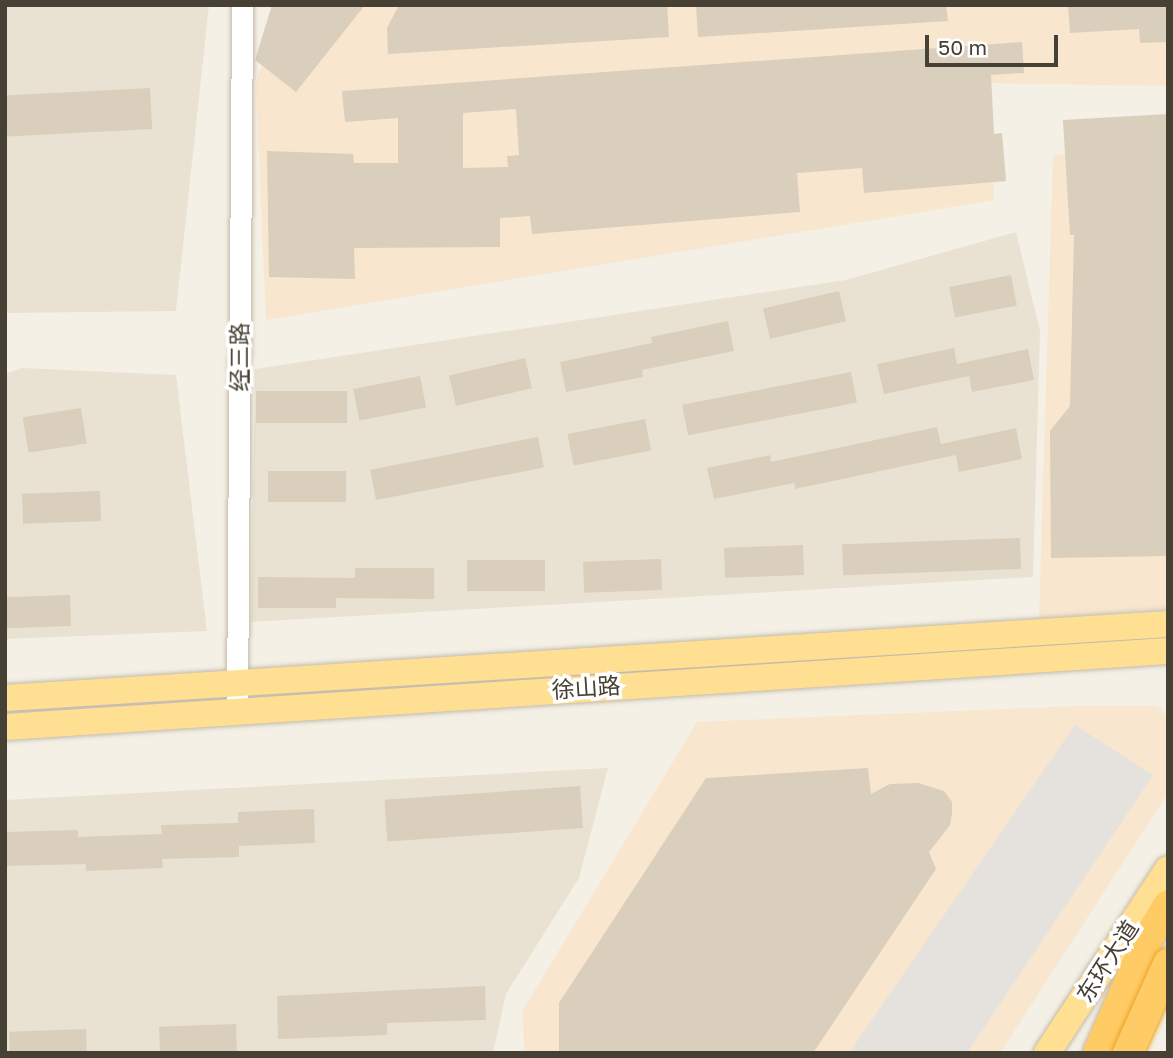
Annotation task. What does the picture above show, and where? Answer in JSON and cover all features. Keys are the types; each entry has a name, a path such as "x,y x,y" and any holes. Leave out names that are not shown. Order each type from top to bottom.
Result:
{"highway":[{"path":"1098,1053 1147,939 1168,906"},
{"path":"1128,1053 1168,964"}],"main road":[{"name":"徐山路","path":"5,698 237,681 1168,624"},
{"name":"徐山路","path":"5,727 237,709 1168,651"},
{"path":"1133,652 1168,666"},
{"name":"东环大道","path":"1047,1053 1168,869"},
{"path":"1117,1053 1168,981"}],"street":[{"name":"经三路","path":"237,709 242,5"}],"shaded area":[{"path":"5,5 209,5 176,311 5,313"},
{"path":"284,5 1168,5 1168,86 989,83 994,200 266,320 256,83"},
{"path":"1168,147 1168,608 1039,619 1053,155"},
{"path":"1016,232 1040,331 1033,577 251,622 255,369 846,280"},
{"path":"22,368 176,375 207,631 5,639 5,374"},
{"path":"1080,706 1157,706 1168,717 1168,793 1000,1053 524,1053 523,1010 697,722"},
{"path":"1075,725 1153,775 967,1053 849,1053"},
{"path":"608,768 579,878 506,994 493,1053 5,1053 5,800"}],"building":[{"path":"272,5 365,5 296,92 255,60"},
{"path":"399,5 667,5 669,37 388,54 387,28"},
{"path":"696,5 946,5 948,21 698,37"},
{"path":"1068,5 1168,5 1168,42 1140,43 1139,29 1070,33"},
{"path":"1022,42 1024,73 991,75 994,134 1002,133 1006,181 864,193 862,168 797,173 800,212 532,234 530,216 500,218 500,247 354,248 355,279 269,277 267,151 353,154 354,163 398,163 398,118 345,122 342,91","holes":["516,109 519,155 507,156 508,167 463,168 463,113"]},
{"path":"150,88 152,129 7,137 5,96"},
{"path":"1168,114 1168,556 1051,558 1050,431 1070,406 1074,235 1070,235 1063,120"},
{"path":"1011,275 1017,305 955,317 949,287"},
{"path":"839,291 846,321 770,339 763,309"},
{"path":"728,321 734,351 642,370 643,377 566,392 560,362 652,343 651,337"},
{"path":"954,348 957,364 1028,349 1034,380 972,392 969,376 884,394 877,364"},
{"path":"525,358 532,388 456,406 449,376"},
{"path":"851,372 857,402 688,435 682,405"},
{"path":"420,376 426,407 359,420 353,389"},
{"path":"256,391 347,391 347,423 256,423"},
{"path":"81,408 87,444 28,453 23,417"},
{"path":"645,419 651,450 574,465 567,434"},
{"path":"937,427 941,444 1016,428 1022,459 959,472 956,455 795,489 794,483 714,499 707,468 770,455 771,462"},
{"path":"538,437 544,467 376,500 370,470"},
{"path":"268,471 346,471 346,502 268,502"},
{"path":"100,491 101,521 23,524 22,494"},
{"path":"1020,538 1021,569 843,575 842,544"},
{"path":"803,545 804,575 725,578 724,548"},
{"path":"661,559 662,590 584,593 583,562"},
{"path":"467,560 545,560 545,591 467,591"},
{"path":"355,568 434,568 434,599 336,598 336,608 258,608 258,577 355,578"},
{"path":"70,595 71,626 6,628 5,597"},
{"path":"868,768 871,794 890,784 918,783 944,791 952,802 950,825 929,852 936,869 813,1053 559,1053 559,1003 706,778"},
{"path":"580,786 583,828 387,842 384,800"},
{"path":"314,809 315,843 239,846 239,857 162,859 163,868 86,871 86,864 5,866 5,832 78,830 78,837 162,834 161,825 238,823 238,812"},
{"path":"485,986 486,1020 387,1023 387,1035 278,1039 277,996"},
{"path":"236,1024 237,1053 160,1053 159,1027"},
{"path":"86,1029 87,1053 10,1053 9,1032"}]}
